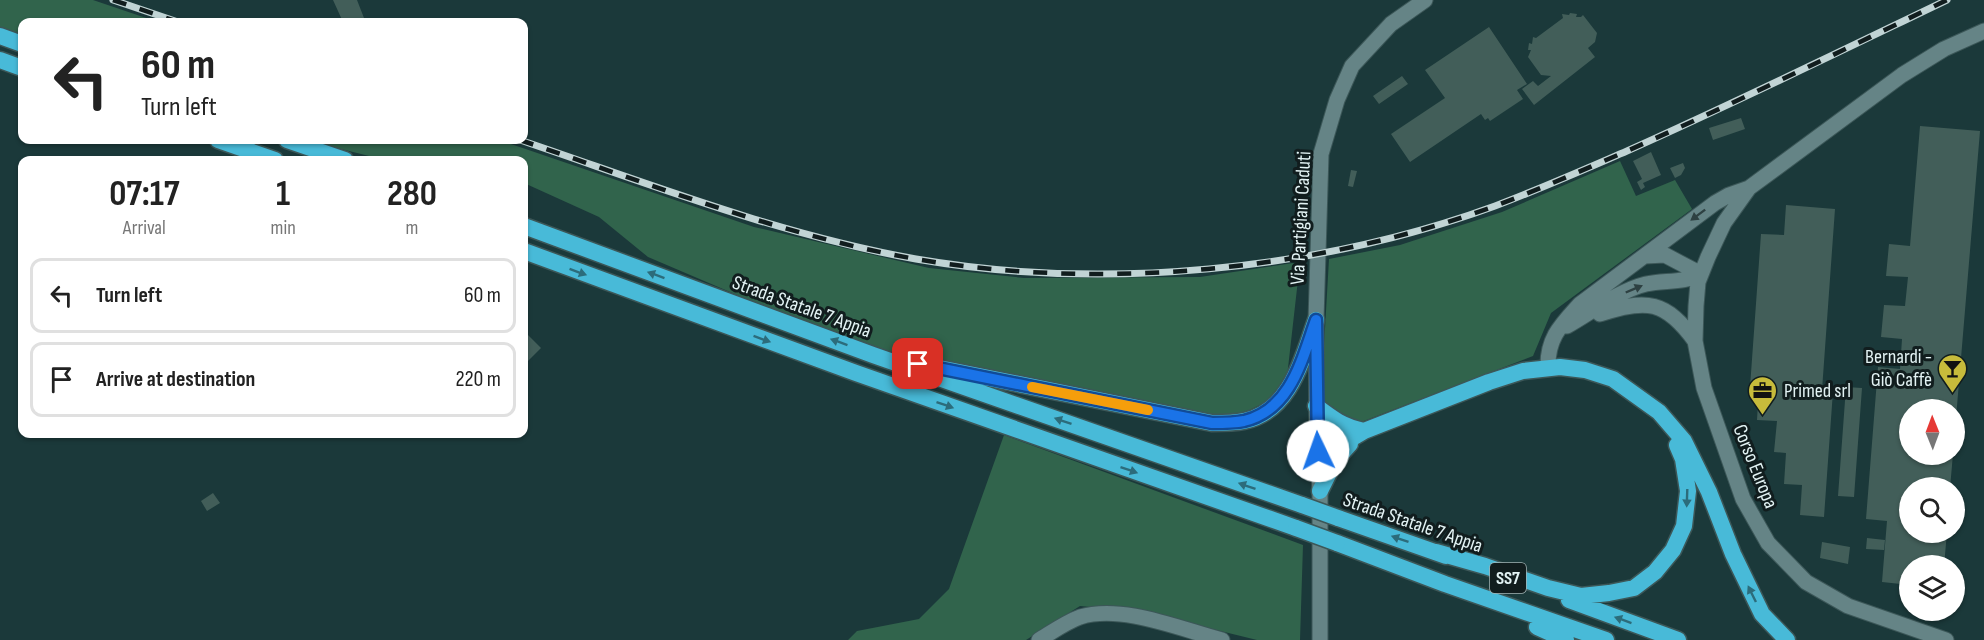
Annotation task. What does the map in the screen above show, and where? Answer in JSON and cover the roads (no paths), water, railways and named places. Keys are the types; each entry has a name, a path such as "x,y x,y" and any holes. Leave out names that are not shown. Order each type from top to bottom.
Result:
{"highway":[{"path":"0,36 18,43"},
{"path":"0,60 18,67"},
{"path":"229,144 264,156"},
{"path":"299,144 333,156"},
{"name":"Strada Statale 7 Appia","path":"528,227 873,355 1436,552 1678,640"},
{"name":"SS7","path":"528,252 856,373 1606,640"},
{"path":"873,355 1212,423 1245,421 1267,411 1286,393 1298,371 1316,320"},
{"path":"1317,446 1337,447 1364,431 1523,371 1548,368 1585,370 1613,379 1642,398 1668,422 1684,441 1709,492 1733,554 1762,614 1787,640"},
{"path":"1316,406 1346,427 1364,431"},
{"path":"1436,552 1548,588 1581,596 1634,588 1655,572 1672,550 1684,526 1688,491 1683,459 1668,422"},
{"path":"1320,491 1335,461 1364,431"},
{"path":"1444,584 1467,600 1566,640"}],"street":[{"name":"Via Partigiani Caduti","path":"1320,640 1320,491 1316,406 1316,320 1322,154 1337,100 1352,66 1391,24 1425,0"},
{"path":"1548,368 1548,351 1580,304 1715,203 1749,188 1902,75 1944,49 1984,31"},
{"name":"Corso Europa","path":"1749,188 1724,223 1701,273 1698,282 1695,341 1704,388 1743,499 1768,543 1806,582 1848,606 1946,640"},
{"path":"1645,256 1665,255 1701,273"},
{"path":"1561,330 1621,295 1645,284 1682,280 1701,273"},
{"path":"1561,330 1621,307 1643,304 1676,316 1695,341"},
{"path":"1039,640 1080,618 1116,614 1133,616 1222,640"}],"railway":[{"path":"113,0 166,18"},
{"path":"528,143 765,222 865,249 916,259 987,269 1060,273 1134,273 1209,269 1283,260 1356,246 1427,228 1495,206 1667,133 1947,0"}],"place":[{"name":"Bernardi - Giò Caffè","path":"1953,394"},
{"name":"Primed srl","path":"1763,416"}]}
